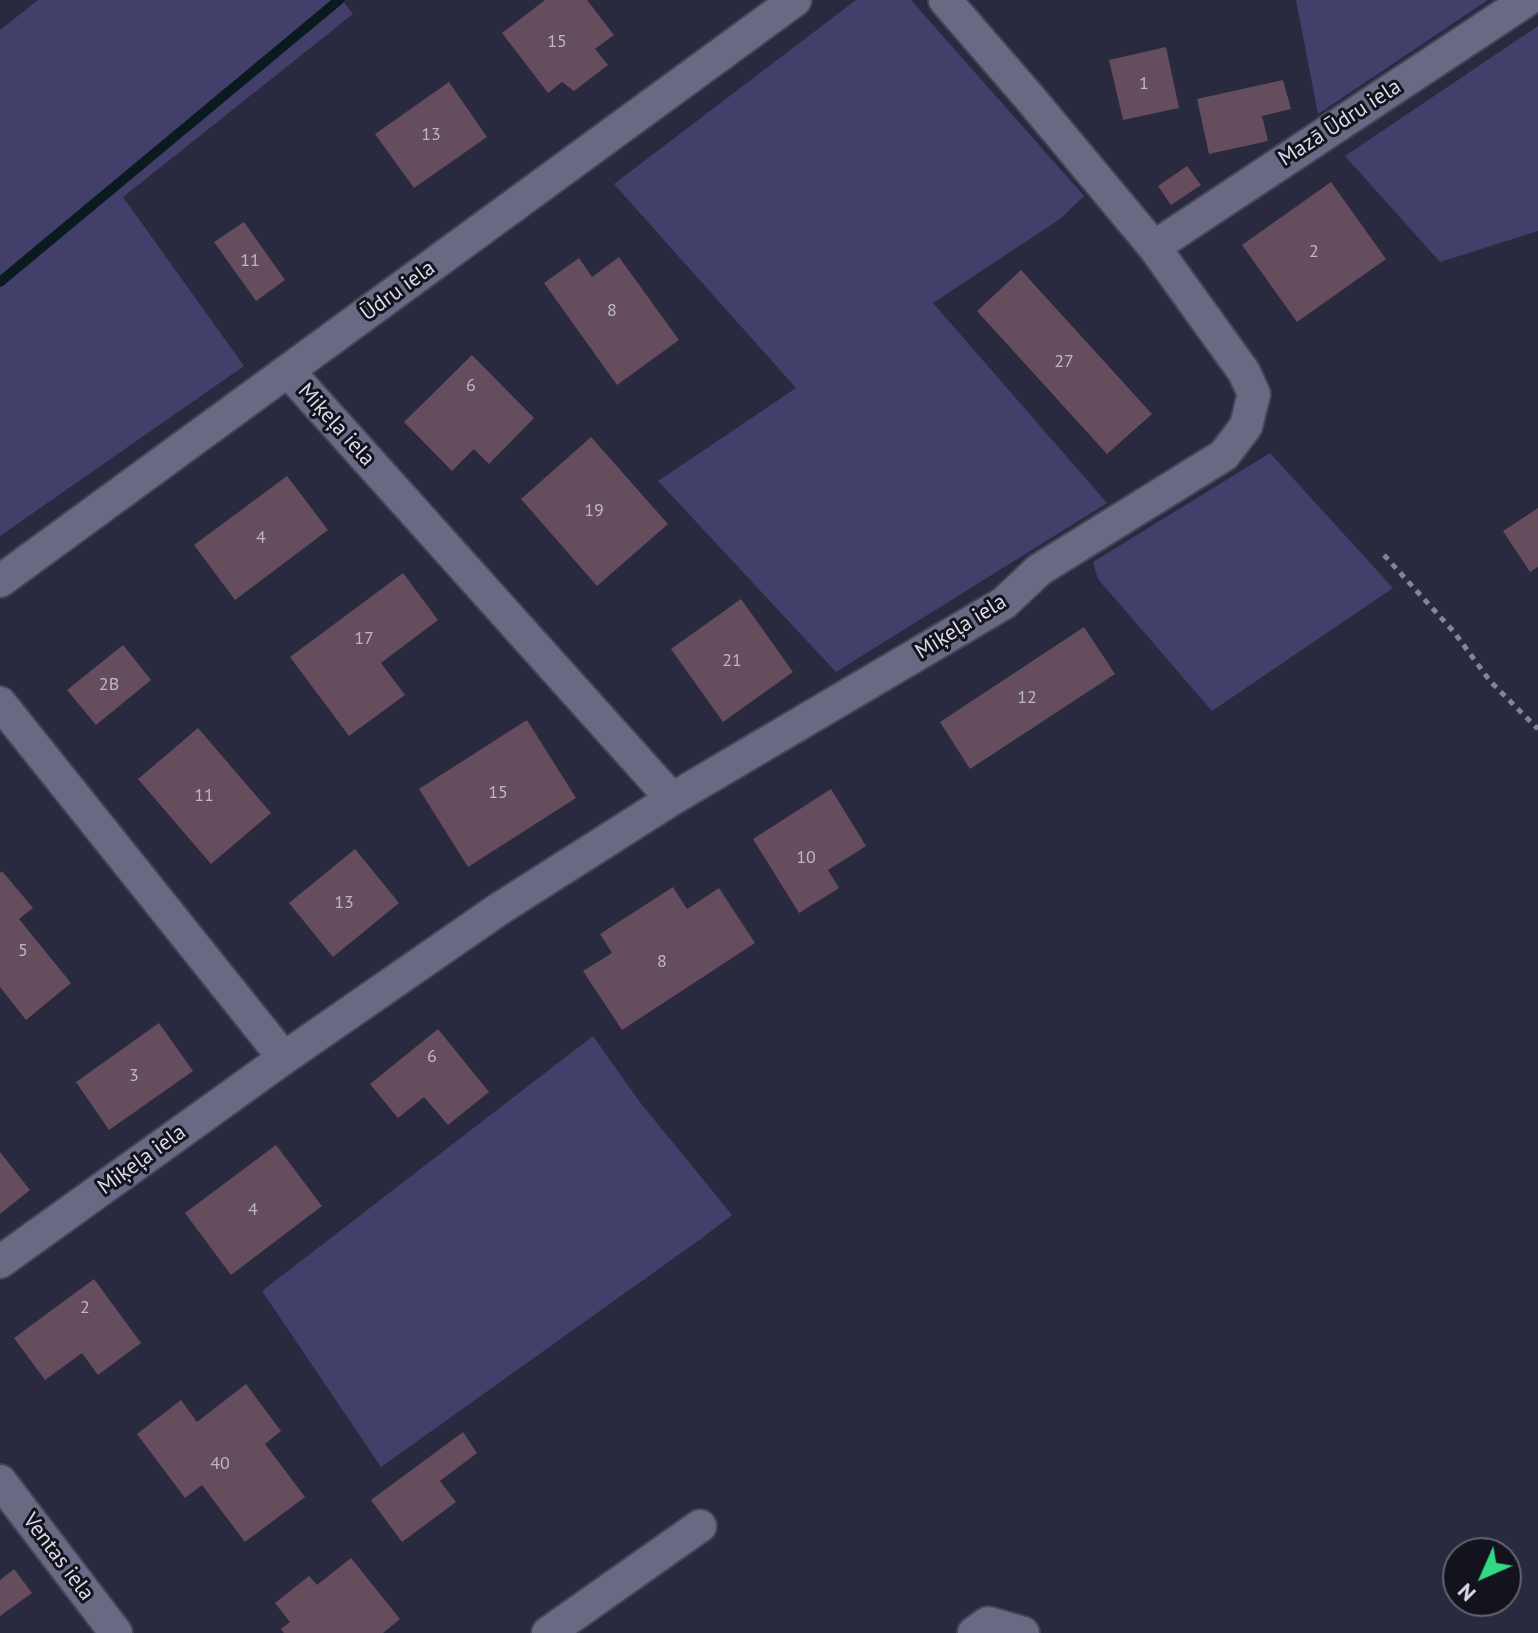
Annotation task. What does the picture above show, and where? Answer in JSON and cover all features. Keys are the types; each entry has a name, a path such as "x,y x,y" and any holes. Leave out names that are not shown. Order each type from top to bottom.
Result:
{"street":[{"name":"Ūdru iela","path":"0,581 795,0"},
{"path":"945,0 1154,247"},
{"name":"Mazā Ūdru iela","path":"1154,247 1527,0"},
{"name":"Miķeļa iela","path":"0,1262 284,1058 499,909 672,799 1004,603 1039,570 1224,455 1246,426 1254,394 1244,372 1154,247"},
{"name":"Miķeļa iela","path":"288,371 672,799"},
{"path":"0,703 284,1058"},
{"name":"Ventas iela","path":"0,1481 116,1633"},
{"path":"548,1633 700,1526"},
{"path":"974,1633 988,1623 1023,1633"}],"path":[{"path":"1384,555 1454,632 1490,681 1538,729"}],"shaded area":[{"path":"38,0 342,0 353,14 123,197 244,366 0,536 0,30"},
{"path":"856,0 911,0 1084,196 1060,219 933,303 1107,503 836,672 658,481 796,388 614,184"},
{"path":"1296,0 1488,0 1318,114"},
{"path":"1538,26 1538,231 1440,262 1345,156"},
{"path":"1270,453 1393,588 1212,711 1098,579 1093,562"},
{"path":"593,1036 639,1101 732,1215 381,1467 262,1291"}],"building":[{"path":"545,0 587,0 614,35 595,49 608,65 574,91 562,82 548,93 502,33"},
{"path":"1166,47 1179,108 1123,120 1109,60"},
{"path":"1283,80 1291,109 1262,116 1268,141 1209,154 1197,99"},
{"path":"449,82 487,137 414,188 375,134"},
{"path":"1187,166 1201,185 1171,205 1158,186"},
{"path":"1331,182 1386,259 1297,322 1242,245"},
{"path":"244,222 285,280 256,301 214,242"},
{"path":"619,257 679,340 617,385 544,283 579,258 592,277"},
{"path":"1021,270 1152,414 1107,454 977,311"},
{"path":"472,355 534,418 489,464 474,449 452,471 404,422"},
{"path":"591,437 668,524 597,586 521,499"},
{"path":"287,476 328,530 235,600 194,545"},
{"path":"1538,508 1538,567 1530,572 1503,531"},
{"path":"403,573 438,620 381,663 405,695 349,736 290,657"},
{"path":"741,599 793,672 723,722 671,649"},
{"path":"1084,627 1115,674 970,769 940,722"},
{"path":"123,645 151,680 96,725 67,690"},
{"path":"527,720 576,798 468,867 419,789"},
{"path":"198,728 271,813 211,864 138,779"},
{"path":"831,789 866,846 828,870 839,888 799,913 753,839"},
{"path":"355,849 399,903 333,957 289,903"},
{"path":"2,871 33,908 19,919 71,983 26,1020 0,987"},
{"path":"673,887 687,909 719,888 755,943 622,1030 583,971 612,953 600,934"},
{"path":"159,1023 193,1071 109,1130 76,1082"},
{"path":"438,1029 489,1092 448,1125 424,1097 398,1118 370,1084"},
{"path":"276,1145 322,1206 231,1275 185,1213"},
{"path":"0,1152 30,1190 0,1214"},
{"path":"94,1279 141,1343 98,1375 82,1353 45,1380 14,1338"},
{"path":"246,1384 281,1431 265,1444 305,1497 245,1542 202,1485 185,1498 137,1434 181,1400 197,1422"},
{"path":"463,1432 477,1453 440,1481 456,1502 402,1542 371,1500"},
{"path":"351,1558 400,1619 383,1633 284,1633 281,1629 290,1622 275,1603 309,1576 317,1585"},
{"path":"14,1569 32,1593 0,1616 0,1580"}],"waterway":[{"path":"0,282 339,0"}]}
